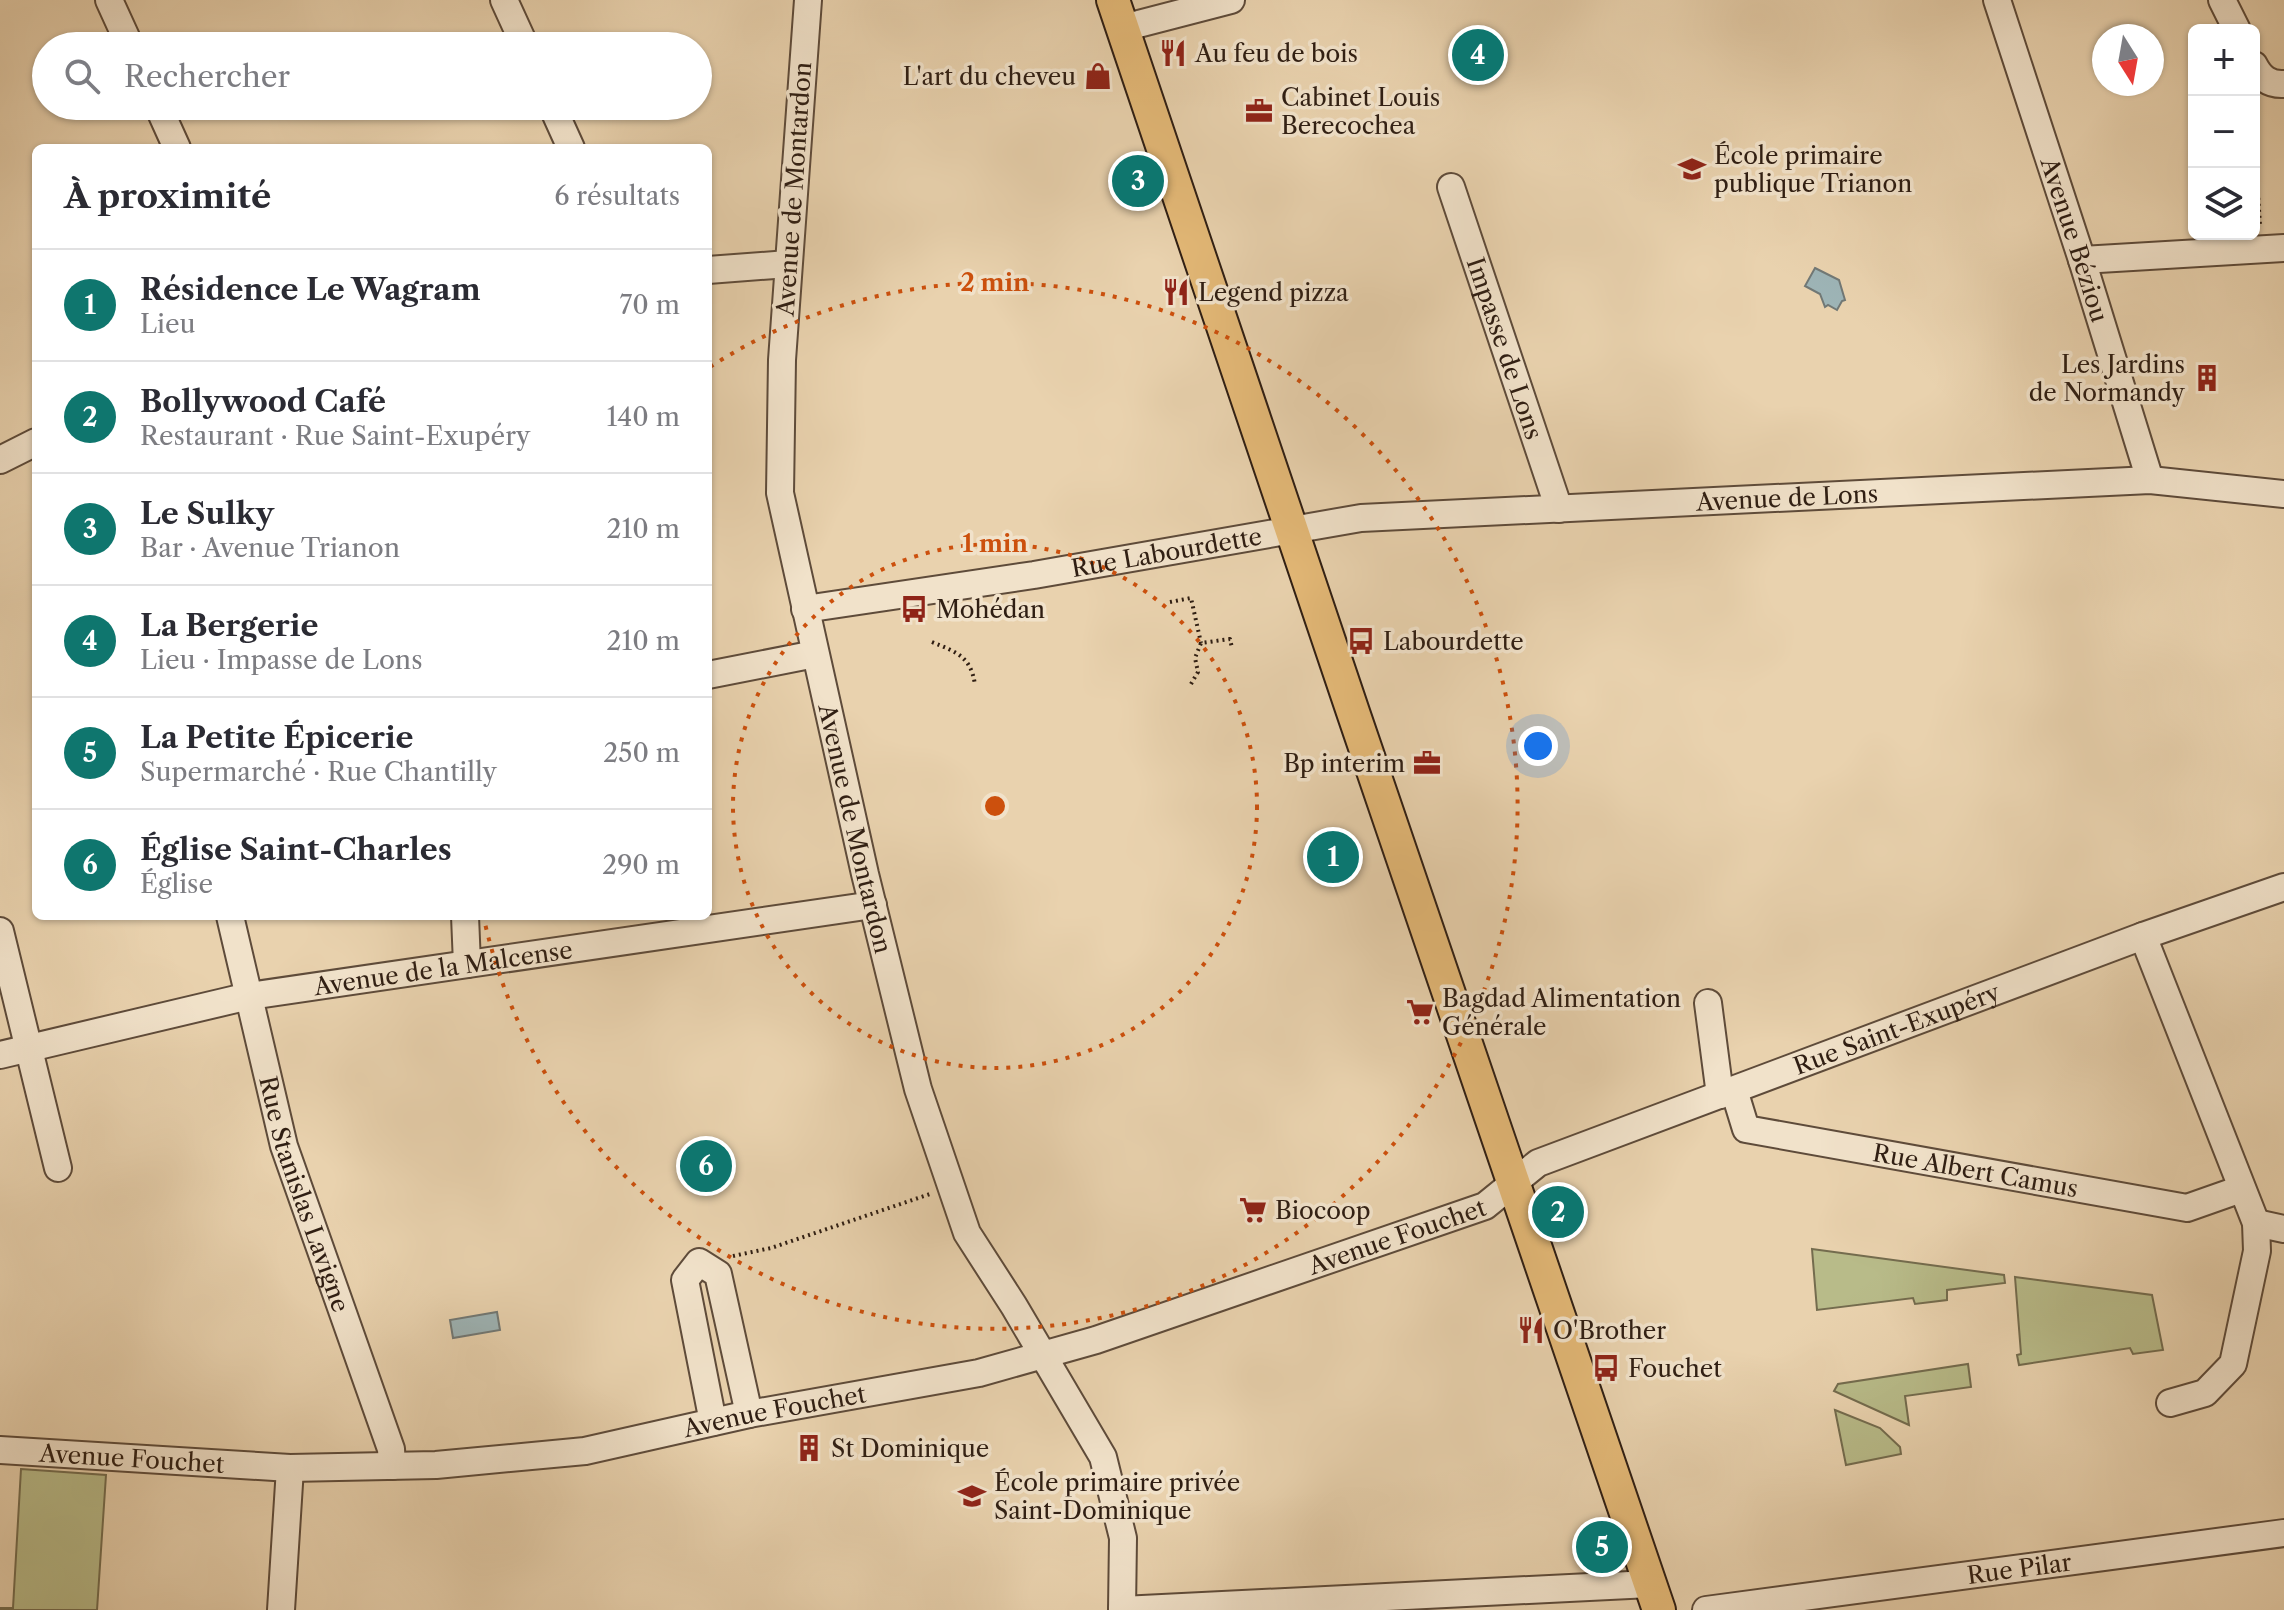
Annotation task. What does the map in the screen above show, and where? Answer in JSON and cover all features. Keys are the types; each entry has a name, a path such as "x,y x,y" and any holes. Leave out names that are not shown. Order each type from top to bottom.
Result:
{"main road":[{"path":"1118,14 1655,1597"}],"street":[{"path":"109,0 124,32"},
{"path":"504,0 519,32"},
{"name":"Avenue de Montardon","path":"808,0 782,360 780,493 918,1089 967,1233 1103,1457 1123,1538 1122,1610"},
{"path":"1118,14 1231,0"},
{"name":"Avenue Béziou","path":"1997,0 2150,480"},
{"path":"2222,0 2234,24"},
{"path":"2260,77 2278,85 2284,84"},
{"path":"164,120 175,144"},
{"path":"558,120 569,144"},
{"name":"Impasse de Lons","path":"1451,187 1559,509"},
{"path":"2082,260 2273,248"},
{"path":"712,270 788,264"},
{"path":"0,460 32,444"},
{"name":"Avenue de Lons","path":"1292,530 1361,518 2150,480 2284,494"},
{"name":"Rue Labourdette","path":"805,609 1034,575 1292,530"},
{"path":"712,674 815,654"},
{"name":"Rue Saint-Exupéry","path":"1514,1181 1538,1163 2143,936 2284,887"},
{"name":"Avenue de la Malcense","path":"0,1055 249,996 873,905"},
{"name":"Rue Stanislas Lavigne","path":"231,920 284,1146 391,1449 392,1466"},
{"path":"465,920 467,964"},
{"path":"0,931 58,1168"},
{"path":"2143,936 2256,1223 2257,1251 2233,1364 2205,1393 2170,1403"},
{"path":"1708,1003 1727,1092"},
{"name":"Rue Albert Camus","path":"1727,1092 1746,1129 2187,1208 2241,1189"},
{"name":"Avenue Fouchet","path":"0,1450 290,1468 436,1465 585,1451 749,1414 979,1373 1096,1340 1485,1206 1514,1181"},
{"path":"2256,1223 2284,1229"},
{"path":"713,1422 685,1280 699,1262 718,1274 749,1414"},
{"path":"281,1610 290,1468"},
{"name":"Rue Pilar","path":"1706,1610 2284,1533"},
{"path":"1122,1610 1655,1597"}],"path":[{"path":"2260,168 2273,248"},
{"path":"1170,602 1191,598 1201,643 1195,658 1198,672 1191,684"},
{"path":"1201,643 1230,639 1232,648"},
{"path":"932,642 960,654 973,671 975,685"},
{"path":"699,1262 771,1248 952,1187"}],"green space":[{"path":"1812,1249 2004,1275 2005,1283 1947,1290 1947,1300 1915,1304 1913,1298 1817,1310"},
{"path":"2015,1277 2152,1295 2163,1350 2133,1354 2130,1348 2019,1365 2017,1355 2021,1354"},
{"path":"1968,1364 1971,1387 1905,1396 1909,1425 1834,1391 1838,1384"},
{"path":"1835,1410 1880,1428 1900,1447 1901,1454 1846,1465"},
{"path":"21,1469 106,1475 97,1610 0,1610 13,1608"}],"water":[{"path":"1815,268 1839,280 1845,300 1837,310 1828,305 1825,307 1820,294 1805,286"},
{"path":"497,1312 500,1330 453,1338 450,1320"}],"place":[{"name":"Au feu de bois","path":"1173,53"},
{"name":"La Bergerie","path":"1478,55"},
{"name":"L'art du cheveu","path":"1098,76"},
{"name":"Cabinet Louis Berecochea","path":"1259,111"},
{"name":"École primaire publique Trianon","path":"1692,169"},
{"name":"Le Sulky","path":"1138,181"},
{"name":"Legend pizza","path":"1176,292"},
{"name":"Les Jardins de Normandy","path":"2207,378"},
{"name":"Mohédan","path":"914,609"},
{"name":"Labourdette","path":"1361,641"},
{"name":"Bp interim","path":"1427,763"},
{"name":"Résidence Le Wagram","path":"1333,857"},
{"name":"Bagdad Alimentation Générale","path":"1420,1012"},
{"name":"Église Saint-Charles","path":"706,1166"},
{"name":"Biocoop","path":"1253,1210"},
{"name":"Bollywood Café","path":"1558,1212"},
{"name":"O'Brother","path":"1531,1330"},
{"name":"Fouchet","path":"1606,1368"},
{"name":"St Dominique","path":"809,1448"},
{"name":"École primaire privée Saint-Dominique","path":"972,1496"},
{"name":"La Petite Épicerie","path":"1602,1547"}]}
